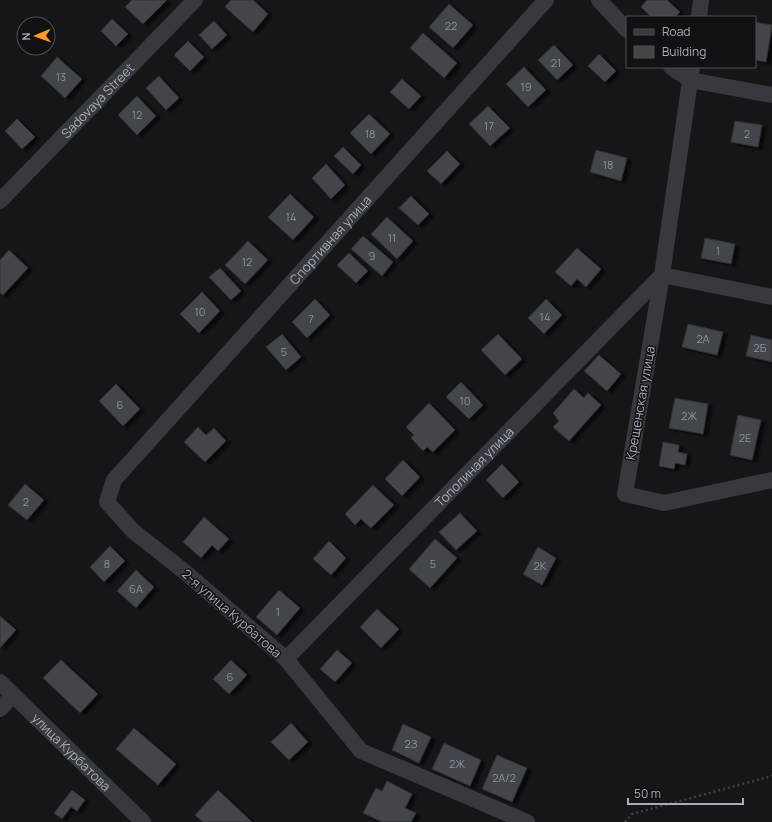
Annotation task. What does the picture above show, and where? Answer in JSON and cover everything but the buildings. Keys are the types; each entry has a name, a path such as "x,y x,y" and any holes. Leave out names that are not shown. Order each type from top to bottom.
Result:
{"street":[{"name":"Sadovaya Street","path":"0,201 195,0"},
{"name":"Спортивная улица","path":"114,480 546,0"},
{"path":"599,0 626,29"},
{"path":"699,16 701,0"},
{"path":"674,68 772,96"},
{"path":"691,74 662,274 772,297"},
{"name":"Крещенская улица","path":"662,274 625,494 664,503 772,480"},
{"name":"Тополиная улица","path":"286,659 662,274"},
{"name":"2-я улица Курбатова","path":"114,480 107,502 133,531 185,572 286,659 361,750 527,822"},
{"name":"улица Курбатова","path":"0,682 142,822"},
{"path":"0,708 12,695"}],"path":[{"path":"625,822 632,814 772,776"}]}
